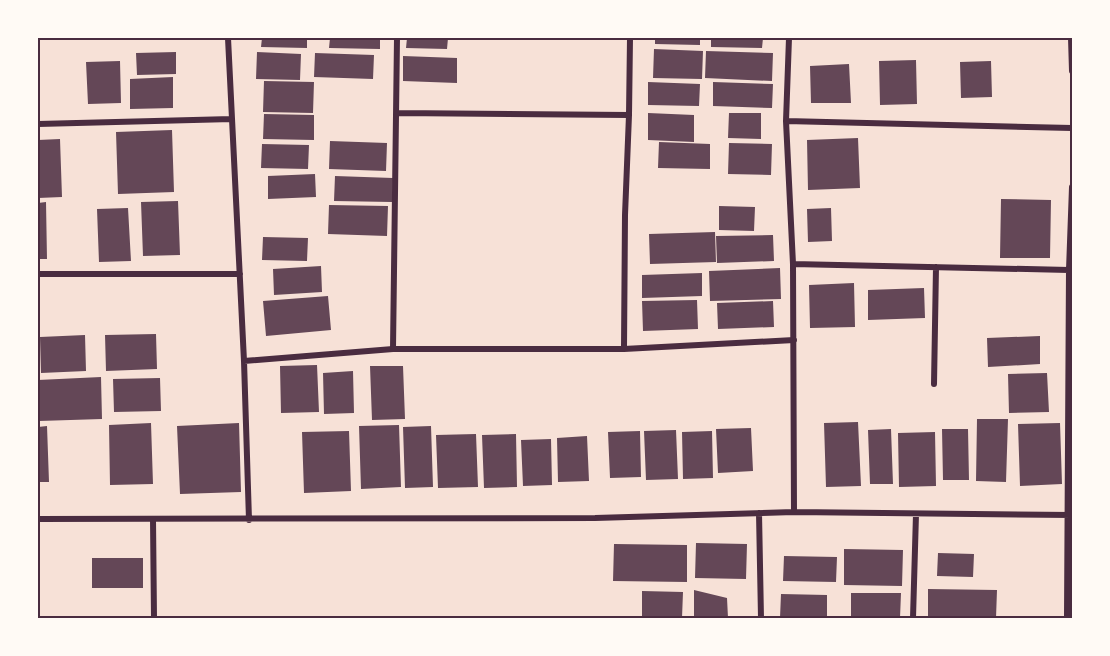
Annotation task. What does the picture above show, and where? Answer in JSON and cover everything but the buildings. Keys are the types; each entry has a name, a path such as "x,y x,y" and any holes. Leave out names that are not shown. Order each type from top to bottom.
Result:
{"street":[{"path":"228,38 244,361 249,520"},
{"path":"393,350 398,38"},
{"path":"624,349 630,38"},
{"path":"789,38 786,121 795,340 794,512"},
{"path":"1071,38 1072,71"},
{"path":"397,113 629,115"},
{"path":"38,124 232,119"},
{"path":"786,121 1072,128"},
{"path":"1067,618 1071,515 1069,270 1072,187"},
{"path":"793,264 1069,270"},
{"path":"934,384 936,267"},
{"path":"38,274 240,274"},
{"path":"244,361 393,350 624,349 795,340"},
{"path":"38,519 595,518 794,512 1071,515"},
{"path":"759,513 761,618"},
{"path":"913,618 916,514"},
{"path":"153,519 154,618"}]}
